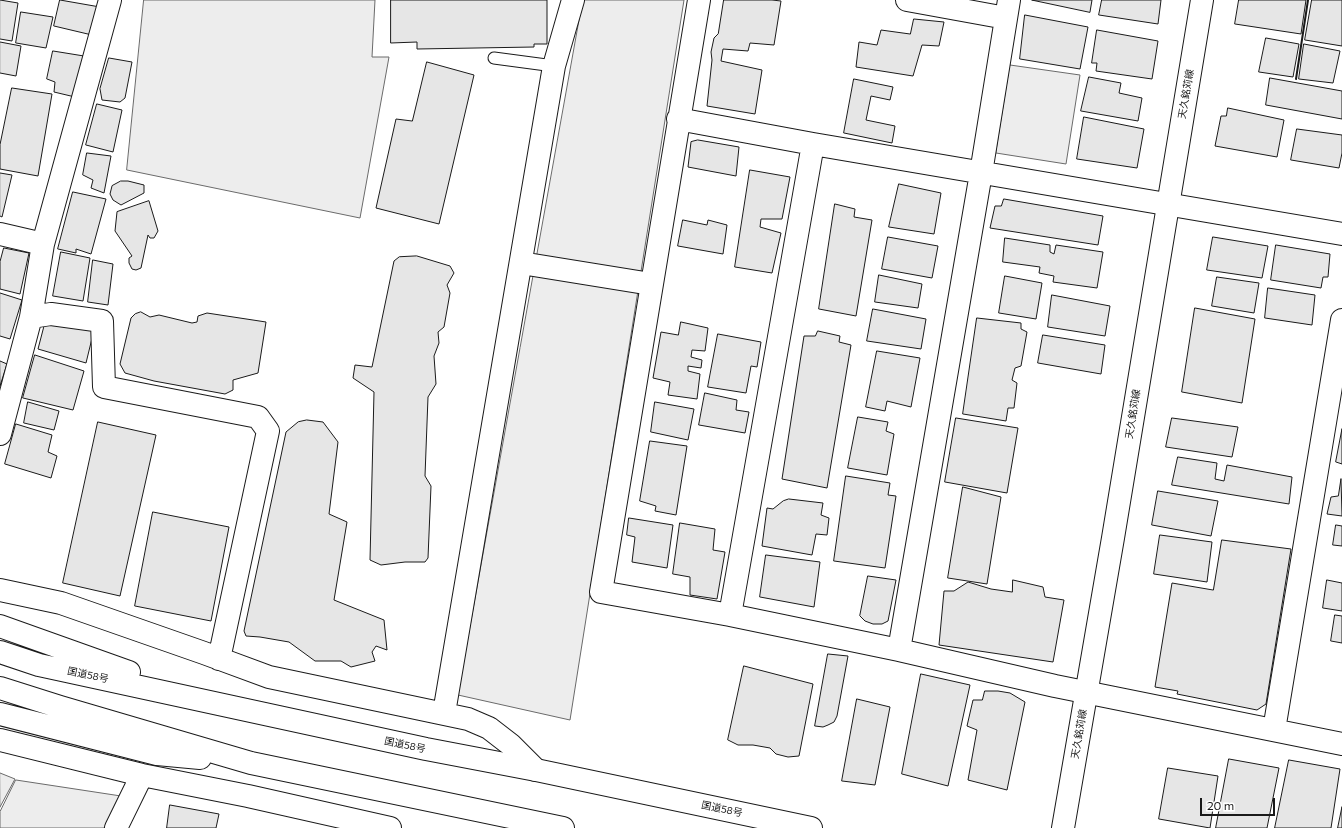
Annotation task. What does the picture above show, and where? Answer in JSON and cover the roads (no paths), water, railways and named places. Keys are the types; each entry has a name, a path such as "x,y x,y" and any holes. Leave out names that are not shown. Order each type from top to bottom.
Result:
{"main road":[{"path":"0,434 31,317 43,244 110,0"},
{"path":"444,713 554,66 573,0"},
{"path":"699,0 678,119 601,592 730,615 899,650 1087,692 1342,744"},
{"path":"899,650 981,174 1007,9 907,0"},
{"name":"天久銘苅線","path":"1063,828 1202,0"},
{"path":"678,119 981,174 1342,234"},
{"path":"730,615 813,144"},
{"path":"0,234 43,244"},
{"path":"521,263 651,284"},
{"path":"31,317 51,314 102,321 104,387 258,417 268,431 219,659"},
{"path":"1274,730 1342,320"},
{"path":"0,590 61,603 269,677 468,719 489,728 511,745 536,770"},
{"path":"0,626 157,682 236,708"},
{"name":"国道58号","path":"0,652 38,664 236,708 426,749 536,770 811,828"},
{"path":"0,688 60,707 251,762 527,825 563,828"},
{"path":"0,714 157,754 251,762"},
{"path":"0,740 142,775 248,796 390,828"},
{"path":"116,828 142,775"}],"lane":[{"path":"494,58 554,66"}]}
